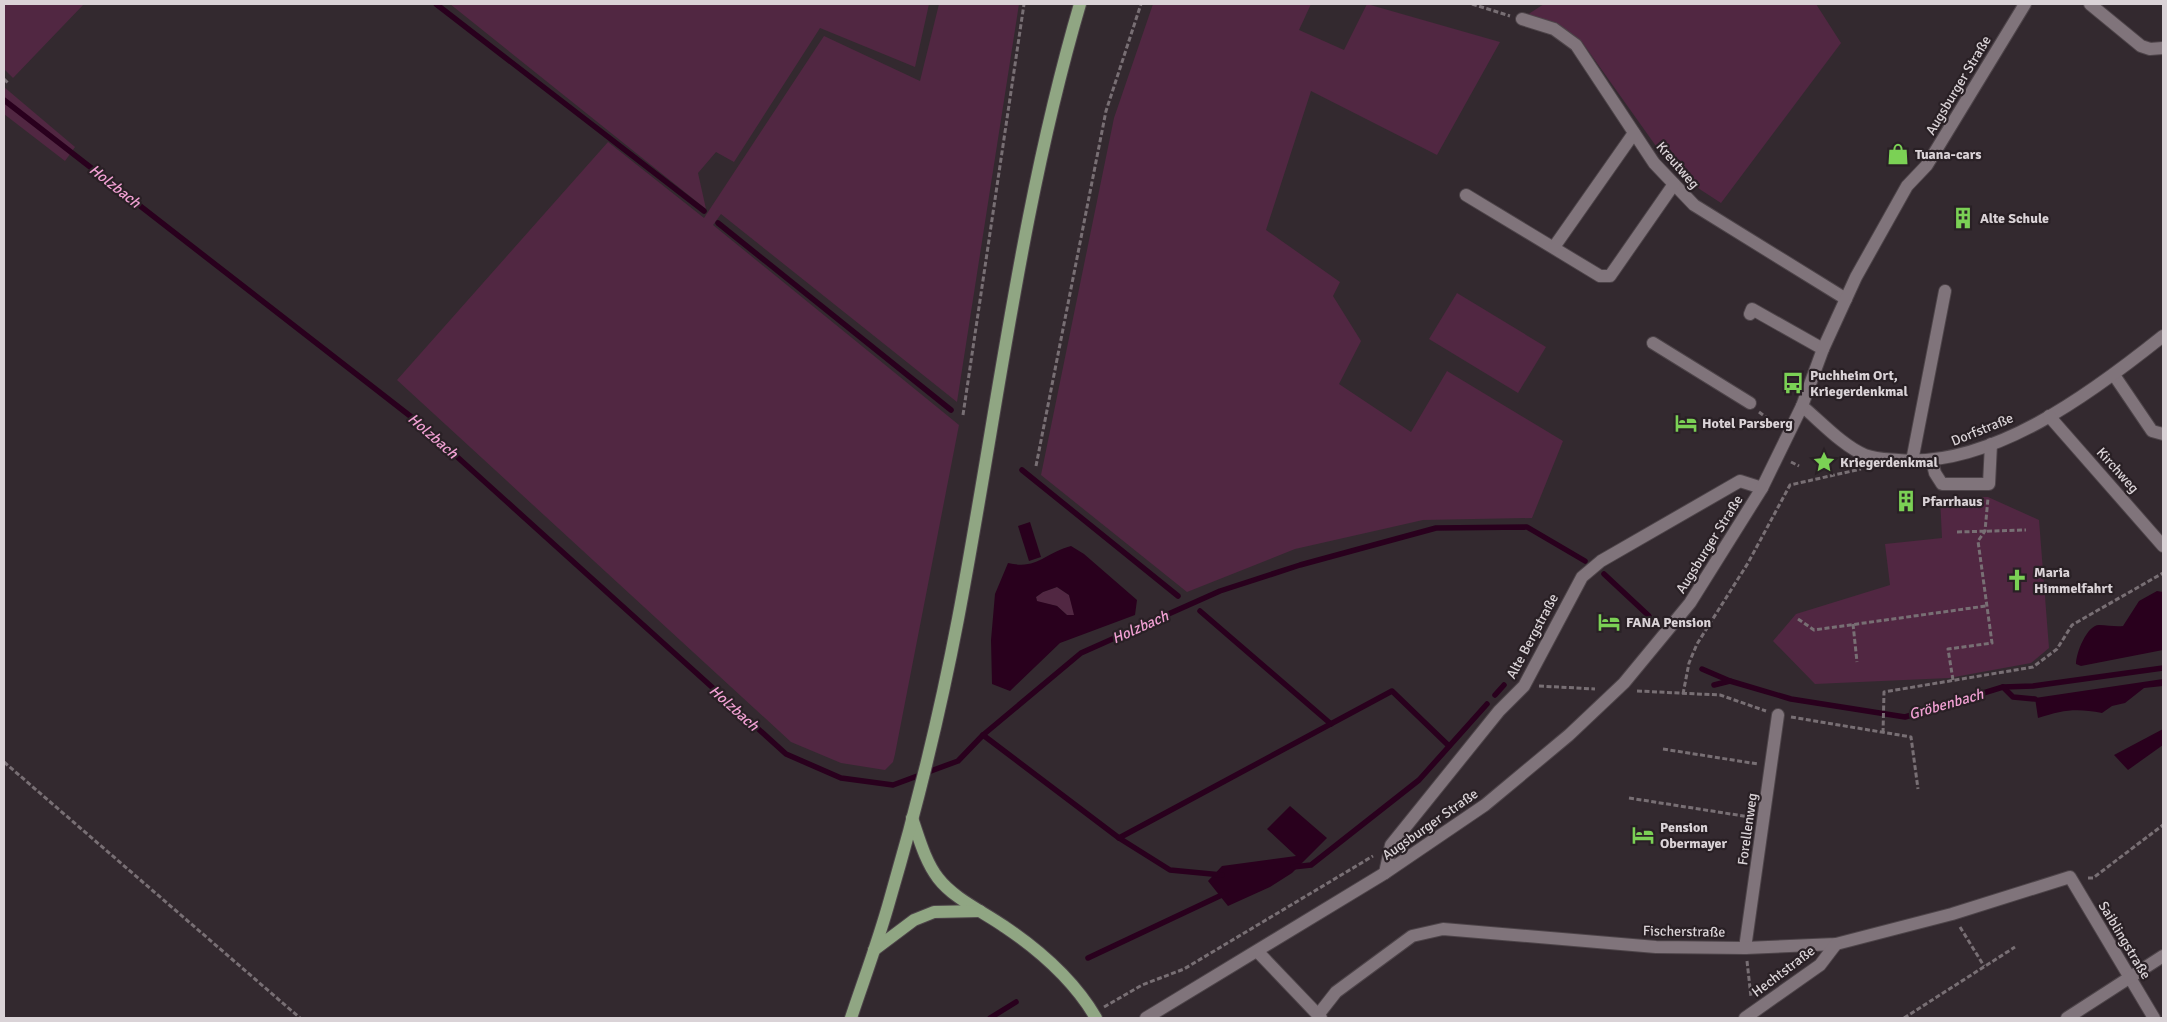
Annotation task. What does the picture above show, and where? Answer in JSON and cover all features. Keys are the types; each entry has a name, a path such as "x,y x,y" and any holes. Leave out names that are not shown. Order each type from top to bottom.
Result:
{"main road":[{"path":"851,1018 890,900 930,747 958,618 1027,219 1063,61 1080,4"},
{"path":"912,818 926,858 938,878 1029,946 1077,992 1094,1016"},
{"path":"874,950 914,920 934,912 980,911"}],"street":[{"name":"Augsburger Straße","path":"1146,1018 1258,952 1385,873 1485,805 1570,735 1624,683 1690,603 1762,488 1802,406 1823,350 1846,299 1907,186 1927,165 2025,4"},
{"path":"2090,4 2141,46 2150,49 2163,48"},
{"name":"Kreutweg","path":"1522,19 1554,29 1576,45 1654,163 1694,205 1846,299"},
{"path":"1554,247 1634,133"},
{"path":"1466,195 1600,276 1610,276 1674,184"},
{"path":"1912,461 1945,291"},
{"path":"1750,314 1752,309 1790,335 1823,350"},
{"name":"Dorfstraße","path":"1802,406 1858,452 1875,458 1932,461 1960,456 1991,444 2049,416 2114,375 2163,336"},
{"path":"1654,343 1712,374 1750,403"},
{"path":"2114,375 2152,431 2162,433"},
{"name":"Kirchweg","path":"2049,416 2163,546"},
{"path":"1932,461 1935,473 1942,484 1989,484 1991,444"},
{"name":"Alte Bergstraße","path":"1385,873 1391,845 1499,711 1524,686 1582,577 1601,562 1740,481 1762,488"},
{"name":"Forellenweg","path":"1745,948 1778,715"},
{"name":"Fischerstraße","path":"1319,1017 1336,992 1412,936 1428,931 1443,929 1656,947 1745,948 1836,944 1952,914 2070,877"},
{"name":"Saiblingstraße","path":"2070,877 2154,1018"},
{"name":"Hechtstraße","path":"1749,1015 1820,965 1836,944"},
{"path":"1258,952 1319,1017"},
{"path":"2067,1018 2163,956"}],"path":[{"path":"962,415 1024,4"},
{"path":"1036,466 1106,111 1141,4"},
{"path":"1472,4 1522,19"},
{"path":"4,79 9,84"},
{"path":"1764,416 1774,422"},
{"path":"1953,680 1948,649 1992,644 1978,541 1985,530 1989,484"},
{"path":"1637,691 1683,694 1689,663 1697,644 1748,563 1790,485"},
{"path":"1957,532 2026,530"},
{"path":"1918,789 1911,737 1882,733 1884,692 2033,667 2057,649 2072,625 2163,574"},
{"path":"1798,619 1814,630 1986,606"},
{"path":"1853,624 1857,662"},
{"path":"1524,686 1598,690"},
{"path":"1663,749 1770,766"},
{"path":"4,762 300,1018"},
{"path":"1629,798 1763,818"},
{"path":"2070,877 2093,878 2163,825"},
{"path":"1094,1016 1142,985 1184,969 1391,845"},
{"path":"1952,914 1984,966"},
{"path":"1904,1018 2015,946"},
{"path":"1745,948 1749,1015"}],"shaded area":[{"path":"4,4 84,4 13,78 4,69"},
{"path":"450,4 929,4 915,67 820,28 734,162 716,152 698,173 706,209"},
{"path":"939,4 1019,4 957,402 721,214 713,225 959,425 895,754 893,762 885,770 841,763 791,742 397,380 608,142 704,218 824,36 920,81"},
{"path":"1153,4 1311,4 1299,30 1344,50 1367,4 1500,42 1437,155 1311,91 1266,230 1340,282 1333,296 1361,341 1339,384 1411,432 1447,371 1563,441 1532,518 1423,520 1295,549 1187,592 1041,475 1114,118"},
{"path":"1544,4 1816,4 1841,43 1721,203 1701,190 1668,163 1582,42 1560,26 1527,15"},
{"path":"4,87 75,147 65,161 4,114"},
{"path":"1457,293 1546,347 1518,393 1429,339"},
{"path":"1940,497 1988,497 2039,520 2049,648 2031,663 1949,678 1815,684 1773,641 1796,614 1890,585 1885,544 1942,538"},
{"path":"1030,522 1041,557 1029,561 1018,526"},
{"path":"1071,546 1084,554 1137,600 1135,615 1060,643 1010,691 992,684 991,640 995,594 1008,563 1018,565 1034,563","holes":["1057,587 1069,595 1074,615 1067,615 1057,606 1037,601 1036,597 1043,592"]},
{"path":"1057,587 1069,595 1075,615 1067,615 1057,606 1037,602 1036,597 1043,592"},
{"path":"2157,591 2163,592 2163,650 2081,666 2076,664 2080,647 2090,630 2099,625 2123,626 2139,601"},
{"path":"2163,679 2163,686 2144,688 2125,703 2112,706 2102,713 2070,711 2038,718 2035,698"},
{"path":"2163,729 2163,745 2128,770 2114,755"},
{"path":"1290,806 1327,838 1292,873 1270,887 1228,906 1208,881 1222,866 1296,856 1267,829"}],"waterway":[{"path":"436,4 704,211"},
{"name":"Holzbach","path":"4,100 423,426 786,754 841,778 893,785 958,761 983,735 1081,653 1220,591 1300,565 1436,528 1527,527 1585,561"},
{"path":"718,223 951,410"},
{"path":"1022,470 1178,596"},
{"name":"Holzbach","path":"1604,574 1649,616 1647,626"},
{"path":"1200,611 1331,724"},
{"name":"Gröbenbach","path":"1702,669 1730,681 1791,699 1905,717 2003,687 2033,686 2163,668"},
{"path":"1714,685 1730,681"},
{"path":"1495,695 1504,685"},
{"path":"2003,687 2013,697 2035,699"},
{"path":"1119,838 1392,691 1449,746"},
{"path":"1293,867 1311,865 1419,780 1487,704"},
{"path":"983,735 1119,838 1170,870 1222,875"},
{"path":"1088,958 1226,893"},
{"path":"990,1018 1016,1002"}],"place":[{"name":"Tuana-cars","path":"1898,154"},
{"name":"Alte Schule","path":"1963,218"},
{"name":"Puchheim Ort, Kriegerdenkmal","path":"1793,383"},
{"name":"Hotel Parsberg","path":"1686,423"},
{"name":"Kriegerdenkmal","path":"1824,462"},
{"name":"Pfarrhaus","path":"1906,501"},
{"name":"Maria Himmelfahrt","path":"2017,580"},
{"name":"FANA Pension","path":"1609,622"},
{"name":"Pension Obermayer","path":"1643,835"}]}
